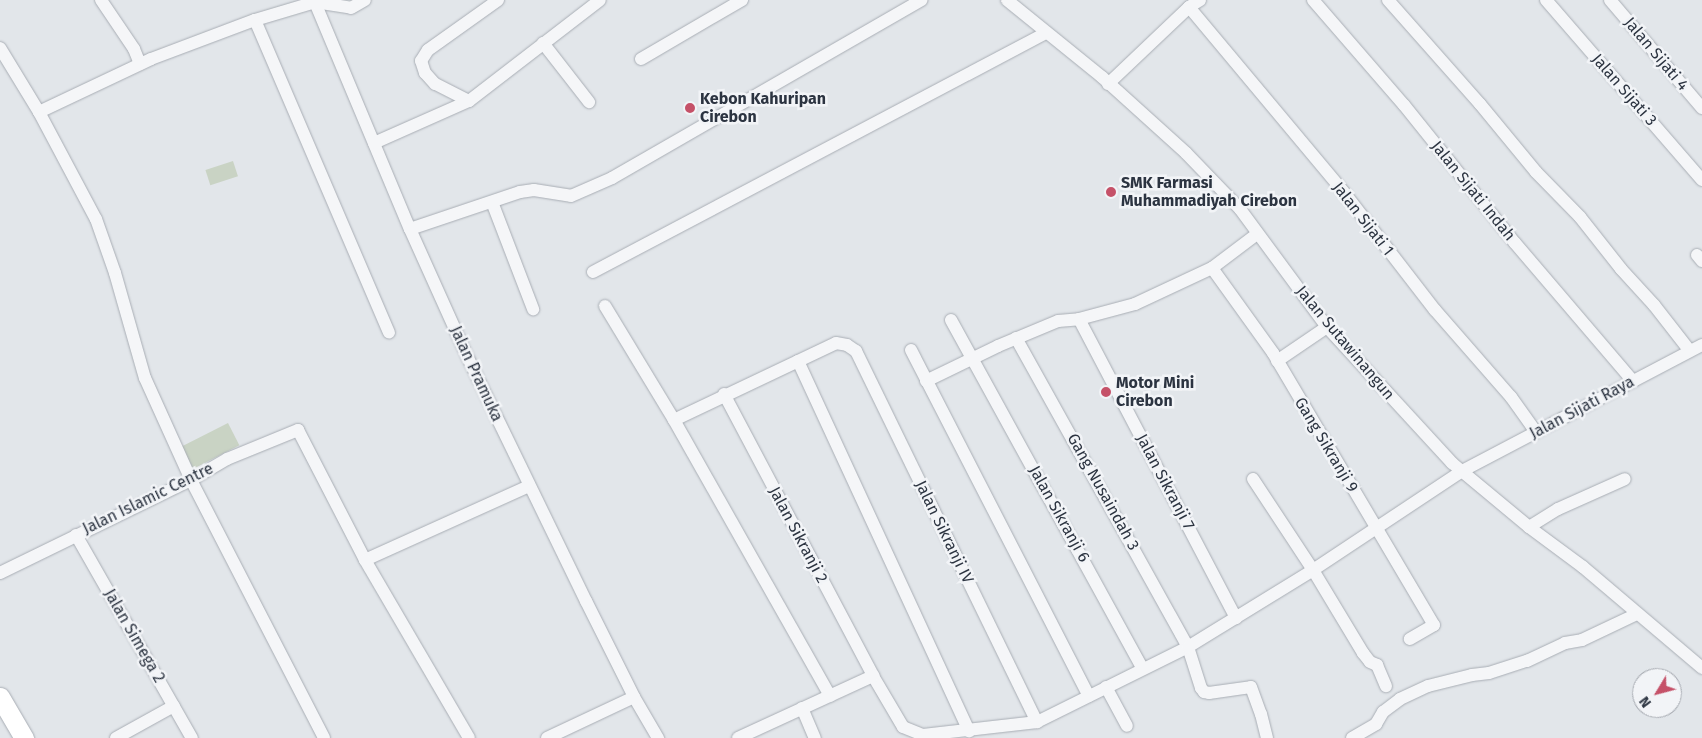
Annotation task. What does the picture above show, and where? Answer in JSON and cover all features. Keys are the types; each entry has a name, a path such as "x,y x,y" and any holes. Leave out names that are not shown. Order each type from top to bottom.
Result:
{"main road":[{"path":"0,697 24,738"}],"street":[{"path":"101,0 134,49 140,64"},
{"path":"39,112 140,64 255,20 314,1 351,8 366,0"},
{"path":"470,101 435,84 425,73 421,61 428,50 498,0"},
{"path":"374,143 470,101 600,0"},
{"path":"641,59 742,0"},
{"path":"410,229 520,192 534,190 571,196 612,178 922,0"},
{"name":"Jalan Sutawinangun","path":"1007,0 1108,84 1186,153 1240,209 1327,327 1452,463 1562,551 1702,668"},
{"name":"Jalan Sijati Indah","path":"1313,0 1404,105 1515,243 1633,381"},
{"path":"1388,0 1480,104 1536,172 1580,217 1690,351"},
{"name":"Jalan Sijati 3","path":"1546,0 1702,180"},
{"name":"Jalan Sijati 4","path":"1610,0 1702,108"},
{"name":"Jalan Pramuka","path":"314,1 410,229 529,486 634,697 658,738"},
{"path":"1108,84 1195,3"},
{"name":"Jalan Sijati 1","path":"1195,3 1435,310 1511,397 1536,432"},
{"path":"255,20 389,332"},
{"path":"593,272 1046,33"},
{"path":"543,43 589,102"},
{"path":"0,48 39,112 96,219 115,273 146,378 191,480 324,738"},
{"path":"492,202 533,309"},
{"path":"926,381 1058,320 1079,319 1135,304 1212,268 1257,234"},
{"name":"Gang Sikranji 9","path":"1212,268 1277,361 1434,625 1410,639"},
{"path":"605,306 674,420 830,696"},
{"name":"Jalan Sikranji 7","path":"1079,319 1236,618"},
{"name":"Jalan Sikranji 6","path":"951,320 1062,518 1143,669"},
{"path":"1277,361 1327,327"},
{"name":"Gang Nusaindah 3","path":"1016,338 1188,647 1204,692 1248,686 1254,689 1266,738"},
{"name":"Jalan Sikranji IV","path":"798,361 836,343 847,345 856,351 1037,722"},
{"name":"Jalan Sijati Raya","path":"931,736 1037,722 1188,647 1314,570 1462,471 1702,345"},
{"path":"911,350 1089,696"},
{"path":"674,420 724,394 798,361 969,731"},
{"name":"Jalan Sikranji 2","path":"724,394 873,676 904,727 912,732 931,736"},
{"name":"Jalan Islamic Centre","path":"0,573 191,480 227,459 298,430 365,560"},
{"path":"1530,527 1558,509 1625,479"},
{"path":"1254,480 1314,570 1363,653 1370,662 1377,664 1386,686"},
{"path":"469,738 365,560 529,486"},
{"name":"Jalan Simega 2","path":"76,535 192,738"},
{"path":"1352,738 1376,724 1383,712 1400,698 1428,686 1476,674 1489,673 1527,661 1565,643 1582,640 1637,614"},
{"path":"738,738 873,676"},
{"path":"1106,687 1126,726"},
{"path":"547,738 634,697"},
{"path":"116,738 174,706"},
{"path":"802,708 815,738"}],"green space":[{"path":"233,161 238,176 210,185 205,170"},
{"path":"228,423 239,445 193,469 182,447"}],"place":[{"name":"Kebon Kahuripan Cirebon","path":"690,108"},
{"name":"SMK Farmasi Muhammadiyah Cirebon","path":"1111,192"},
{"name":"Motor Mini Cirebon","path":"1106,392"}]}
